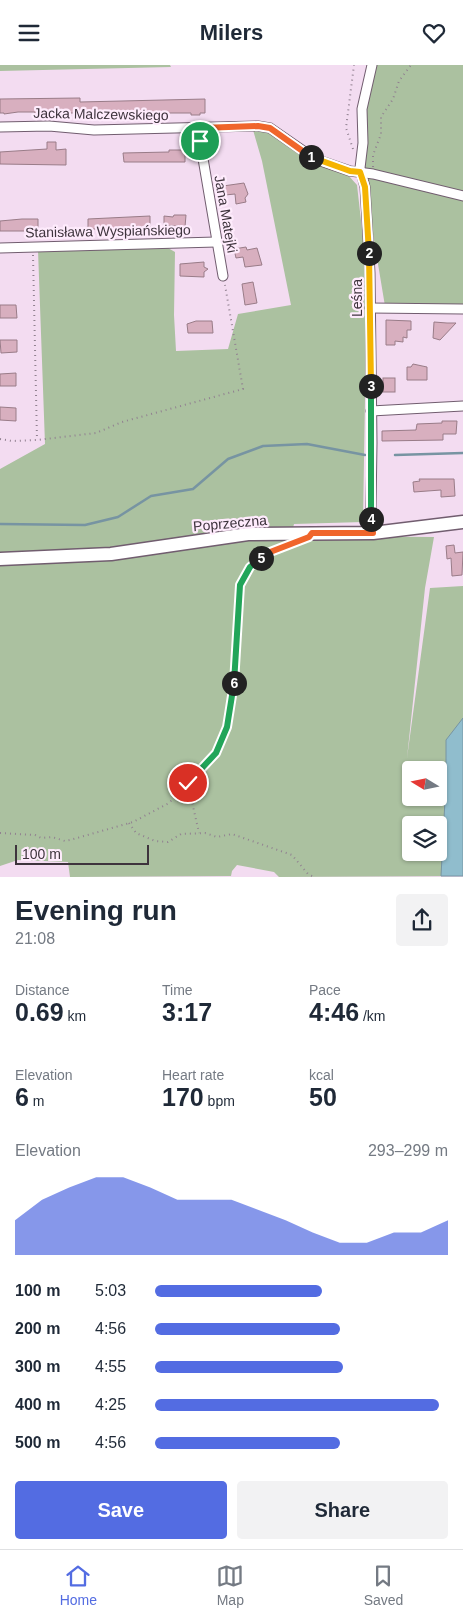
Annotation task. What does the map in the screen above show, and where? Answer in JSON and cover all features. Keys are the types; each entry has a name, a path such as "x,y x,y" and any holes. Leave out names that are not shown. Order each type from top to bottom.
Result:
{"street":[{"name":"Leśna","path":"372,65 362,109 363,143 360,170 365,187 370,308 371,509 373,533"},
{"name":"Jacka Malczewskiego","path":"0,127 50,126 94,130 258,126 270,128 315,159 463,196"},
{"name":"Jana Matejki","path":"201,128 200,141 223,275"},
{"name":"Stanisława Wyspiańskiego","path":"0,248 216,242"},
{"path":"370,308 463,309"},
{"path":"371,411 463,406"},
{"name":"Poprzeczna","path":"0,559 111,553 248,534 373,533 463,522"}],"path":[{"path":"354,65 346,129 360,170"},
{"path":"373,174 373,155 381,134 381,117 393,99 399,81 411,65"},
{"path":"33,247 37,440"},
{"path":"0,439 12,441 37,440 96,433 122,422 243,389 223,275"},
{"path":"0,833 34,835 41,838 52,837 70,841 129,823 169,803 216,753 227,727 236,665 240,585 250,567 265,554 292,544"},
{"path":"188,783 199,833"},
{"path":"129,823 136,833 155,841 168,842 181,834 205,833 217,837 232,834 292,855 308,874 314,877"}],"green space":[{"path":"0,65 170,65 171,67 0,71"},
{"path":"374,65 463,65 463,306 385,306 367,198 368,170 359,169 358,156 362,117"},
{"path":"253,130 271,134 303,156 348,175 357,185 367,274 363,522 294,524 291,536 434,537 425,588 407,758 430,588 463,586 463,876 279,877 274,872 237,865 232,871 231,876 70,877 68,862 18,860 0,866 0,469 45,444 38,250 168,248 175,252 174,315 176,351 228,349 238,314 291,305 262,161"}],"water":[{"path":"463,718 463,876 441,876 442,861 447,861 447,816 444,816 445,806 448,806 446,740"}],"building":[{"path":"80,98 80,102 205,99 205,113 200,113 200,115 167,113 167,115 163,116 158,116 158,114 136,114 136,116 111,115 97,117 97,115 91,115 91,111 75,111 75,113 66,113 66,111 44,112 44,114 35,114 35,112 0,113 0,99"},
{"path":"47,142 56,142 56,150 66,149 66,165 0,164 0,152 47,149"},
{"path":"169,150 185,150 185,162 124,162 123,153 169,152"},
{"path":"244,183 248,194 245,198 246,202 236,204 235,194 225,195 223,186"},
{"path":"174,215 186,215 185,227 164,225 164,216 173,217"},
{"path":"150,216 150,229 88,229 88,219"},
{"path":"38,219 38,231 0,231 0,221"},
{"path":"246,247 247,250 257,248 262,265 245,267 243,257 236,258 234,249"},
{"path":"204,262 204,267 208,269 204,272 204,277 180,276 180,264"},
{"path":"253,282 257,303 245,305 242,284"},
{"path":"0,305 16,305 17,318 0,318"},
{"path":"386,320 411,321 411,330 407,330 407,338 403,337 403,342 395,341 395,345 386,345"},
{"path":"196,321 212,321 213,333 188,333 187,324"},
{"path":"434,322 456,323 440,340 433,338"},
{"path":"0,340 17,340 17,352 1,353"},
{"path":"413,364 427,367 427,380 407,380 407,367 411,367"},
{"path":"16,373 16,386 0,386 0,374"},
{"path":"383,378 395,378 395,392 383,392"},
{"path":"0,407 16,408 16,421 0,420"},
{"path":"442,421 457,421 456,434 443,434 443,440 382,441 382,431 416,430 417,424 442,423"},
{"path":"419,479 454,479 455,496 441,497 441,490 414,492 413,482 420,481"},
{"path":"454,545 455,553 463,552 462,575 452,576 451,558 447,559 446,546"}],"waterway":[{"path":"0,524 85,525 118,517 151,496 193,489 228,459 263,446 307,444 365,455"},
{"path":"395,455 463,453"}],"route":[{"path":"188,783 216,753 227,727 236,665 240,585 250,567 265,554 309,537 312,533 373,533 371,509 370,273 365,187 360,172 350,171 315,159 270,128 258,126 201,128 200,141"}]}
